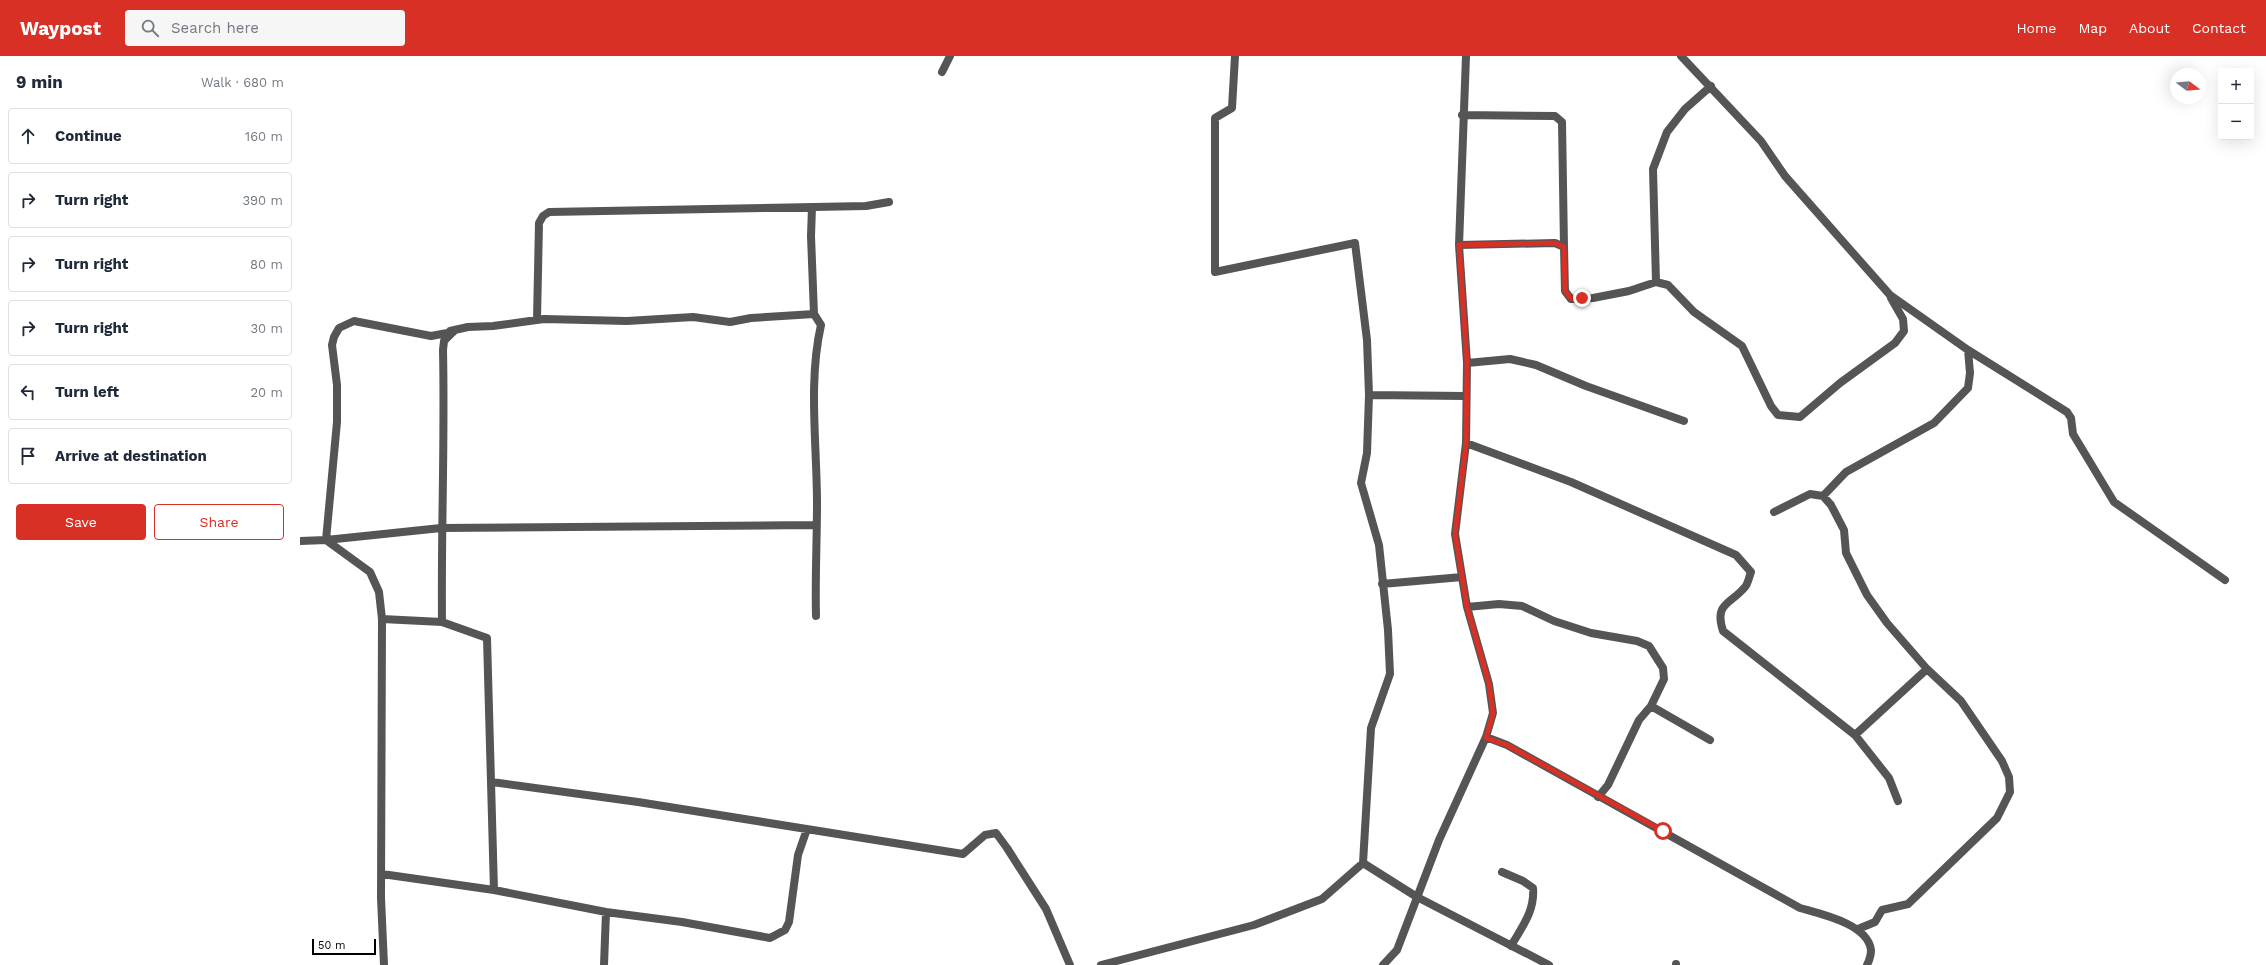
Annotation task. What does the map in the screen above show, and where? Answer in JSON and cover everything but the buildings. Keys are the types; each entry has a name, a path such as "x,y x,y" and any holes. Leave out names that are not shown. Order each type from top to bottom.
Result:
{"street":[{"path":"942,72 950,56"},
{"path":"1101,965 1254,925 1322,899 1362,863 1371,728 1390,674 1388,630 1379,545 1361,484 1367,453 1369,395 1367,340 1355,243 1215,272 1214,118 1232,108 1235,56"},
{"path":"1383,965 1397,950 1439,840 1486,738 1493,713 1489,684 1467,607 1455,534 1466,443 1465,396 1467,363 1459,245 1462,115 1466,56"},
{"path":"1462,115 1555,116 1562,122 1565,291 1572,299 1593,298 1629,291 1656,282 1668,286 1694,312 1742,346 1771,406 1778,415 1800,417 1840,382 1895,343 1904,331 1903,319 1890,295 1785,176 1761,141 1711,86 1681,56"},
{"path":"1656,282 1653,169 1667,132 1685,109 1711,86"},
{"path":"537,320 539,223 542,216 549,212 866,206 889,202"},
{"path":"812,207 811,236 814,314 821,325 814,368 816,525 814,568 816,616"},
{"path":"1459,245 1555,243 1564,247"},
{"path":"1890,295 1968,350 2067,412 2071,418 2073,434 2114,502 2225,580"},
{"path":"453,332 450,331 468,327 493,326 537,320 569,318 626,321 693,317 730,322 752,318 814,314"},
{"path":"326,540 337,422 337,385 332,345 339,328 354,321 431,336 453,332"},
{"path":"442,622 441,528 445,446 443,350 444,341 453,332"},
{"path":"1823,496 1846,472 1934,423 1939,418 1968,388 1970,373 1968,350"},
{"path":"1467,363 1510,359 1536,365 1586,386 1684,421"},
{"path":"1369,395 1465,396"},
{"path":"1466,443 1571,482 1736,555 1751,572 1746,587 1730,599 1722,609 1719,618 1723,631 1855,735 1889,778 1898,801"},
{"path":"1774,512 1810,494 1823,496 1831,505 1844,530 1846,553 1867,595 1887,623 1927,669 1961,701 1994,749 2009,777 2010,792 1997,818 1908,904 1882,910 1875,922 1858,929"},
{"path":"300,540 326,540 441,528 816,525"},
{"path":"326,540 370,572 379,592 382,619 381,898 384,965"},
{"path":"1382,584 1462,577"},
{"path":"1467,607 1498,604 1522,606 1554,621 1591,633 1637,641 1649,646 1663,668 1664,679 1651,706 1640,720 1608,785 1598,797"},
{"path":"382,619 442,622 487,638 494,890"},
{"path":"1855,735 1927,669"},
{"path":"1651,706 1710,740"},
{"path":"1486,738 1507,745 1598,797 1800,908 1858,929 1868,942 1871,951 1867,965"},
{"path":"492,782 638,802 963,854 985,835 996,833 1046,909 1070,965"},
{"path":"382,874 494,890 606,912 682,922 770,938 785,930 789,922 798,855 807,829"},
{"path":"1362,863 1417,897 1549,965"},
{"path":"1502,872 1523,881 1533,888 1534,900 1530,913 1511,946"},
{"path":"604,965 606,912"}],"route":[{"path":"1582,298 1572,299 1565,291 1564,247 1555,243 1459,245 1467,363 1465,396 1466,443 1455,534 1467,607 1489,684 1493,713 1486,738 1507,745 1663,831"}]}
